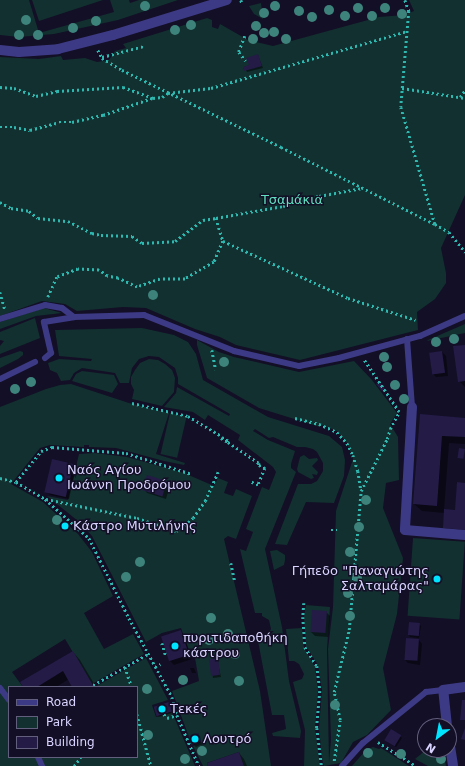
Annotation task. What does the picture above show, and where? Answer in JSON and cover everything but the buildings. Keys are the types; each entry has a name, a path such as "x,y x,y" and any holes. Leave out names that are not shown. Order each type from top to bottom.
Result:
{"street":[{"path":"0,50 19,52 58,49 112,35 228,0"},
{"path":"412,407 405,530 465,535"},
{"path":"446,718 443,690 465,687"}],"lane":[{"path":"0,319 45,305 62,308 74,318"},
{"path":"45,358 51,353 44,322 74,318 144,315 210,342 251,356 299,366 407,340 447,325 465,316"},
{"path":"407,340 412,407"},
{"path":"0,379 35,362"},
{"path":"0,688 8,699"},
{"path":"342,766 359,747 426,692 443,690"}],"path":[{"path":"405,0 409,11 401,109 435,224"},
{"path":"0,128 14,127 30,130 59,122 72,122 103,115 153,98 162,97 168,93 211,88 407,31"},
{"path":"245,36 239,52 246,61"},
{"path":"102,58 144,46"},
{"path":"98,51 102,58 122,70 435,224 449,232 465,252"},
{"path":"0,87 14,88 36,96 57,91 123,87 153,98"},
{"path":"402,88 465,98"},
{"path":"460,97 465,90"},
{"path":"0,202 11,208 29,211 38,218 62,222 67,221 92,233 101,235 132,236 142,242 175,241 203,220 283,206 319,196 363,188"},
{"path":"45,305 57,277 78,269 99,270 107,276 118,278 137,287 160,279 185,279 214,262 223,241 216,218"},
{"path":"223,241 348,298 416,320"},
{"path":"0,292 7,316"},
{"path":"210,342 216,370"},
{"path":"359,352 399,412 361,491"},
{"path":"132,403 188,416 221,437 265,468 258,485 252,482"},
{"path":"294,418 319,424 337,432 347,443 353,456 358,471 361,491 349,630 334,692 340,720 333,766"},
{"path":"16,482 41,451 52,447 126,453 192,474"},
{"path":"45,499 137,518 176,531 182,529 193,518 201,506 218,472"},
{"path":"0,478 16,482 45,499 89,538 172,698 177,715 199,766"},
{"path":"331,530 338,530"},
{"path":"231,563 235,582"},
{"path":"304,603 303,617 305,647 317,666 320,691 317,728 322,766"},
{"path":"162,643 166,656"},
{"path":"93,685 148,654"},
{"path":"155,667 160,664"},
{"path":"125,667 132,686"},
{"path":"164,714 167,718 177,715"},
{"path":"139,726 151,766"},
{"path":"371,738 416,766"},
{"path":"74,766 80,758"}],"green space":[{"path":"0,0 29,0 39,33 114,12 110,0 129,0 130,3 139,0 178,0 118,20 54,34 19,37 0,35"},
{"path":"32,0 103,0 39,21"},
{"name":"Τσαμάκια","path":"409,0 465,0 465,195 441,248 446,273 446,283 435,299 417,312 418,330 300,360 236,345 220,337 195,329 146,308 123,307 77,311 65,304 42,301 0,316 0,57 39,59 61,56 63,60 85,58 97,62 109,60 115,51 126,48 123,44 207,18 212,20 212,27 218,29 220,24 248,40 273,46 379,17 404,15 414,11"},
{"path":"261,3 263,19 254,14 249,6"},
{"path":"44,308 62,313 36,316 0,329 0,322"},
{"path":"35,318 40,338 0,354 0,346 4,341 0,340 0,332"},
{"path":"465,324 465,333 427,341 428,340"},
{"path":"142,328 174,335 188,342 196,354 203,380 268,417 329,436 342,447 345,460 344,476 334,503 306,502 287,545 275,544 298,484 311,484 317,481 323,471 323,463 317,452 313,449 297,447 273,437 269,438 255,429 253,431 268,440 295,451 291,468 296,472 265,549 282,627 289,681 301,731 300,738 273,736 272,733 286,729 284,715 272,715 258,641 266,638 271,629 269,620 262,616 262,613 255,613 240,549 246,551 253,532 246,529 262,487 269,490 276,472 273,467 238,440 240,435 208,415 205,420 193,412 164,407 176,393 177,387 229,416 230,414 178,384 175,368 159,357 149,356 139,359 132,368 129,383 120,383 115,373 82,368 74,373 70,380 61,381 57,373 50,370 48,363 59,359 91,361 92,359 59,356 55,330"},
{"path":"197,340 219,352 234,357 299,372 354,361 372,380 397,413 390,424 398,437 399,480 386,483 383,508 403,558 397,614 383,668 391,710 367,735 353,742 341,763 324,766 322,759 319,728 322,690 318,665 306,646 304,617 306,605 330,607 327,649 329,762 331,740 328,649 333,607 336,511 353,459 347,443 337,431 319,424 320,427 259,408 207,378 197,345"},
{"path":"20,351 23,352 23,355 0,368 0,358"},
{"path":"149,359 158,360 165,364 172,370 175,378 174,392 162,406 132,399 134,390 131,384 131,377 140,363"},
{"path":"82,371 114,375 118,384 112,393 72,381 76,374"},
{"path":"71,384 129,403 169,413 156,454 185,463 184,465 164,461 116,448 89,447 89,445 84,445 84,447 50,445 40,448 11,484 43,502 78,534 92,552 113,596 84,613 104,649 133,634 144,654 92,684 65,639 12,672 22,686 8,686 8,696 0,685 0,407 60,385"},
{"path":"170,413 187,417 177,458 161,454"},
{"path":"95,453 127,457 184,473 214,486 218,478 228,482 224,493 233,496 236,489 252,496 236,539 228,536 224,539 260,691 271,766 244,766 239,752 207,763 208,766 203,766 193,746 201,742 198,733 189,737 172,691 199,681 195,658 190,654 181,628 162,633 146,642 92,536 78,521 47,496 68,500 79,454"},
{"path":"304,455 309,459 317,458 318,460 312,466 318,472 317,475 312,474 314,478 311,479 298,472 297,469 300,457"},
{"name":"Γήπεδο \"Παναγιώτης Σαλταμάρας\"","path":"413,538 465,542 459,619 408,616"},
{"path":"277,550 285,555 285,560 284,565 274,570 270,551"},
{"path":"302,628 304,648 315,667 318,691 315,728 320,766 304,766 305,730 293,682 302,679 304,674 299,664 294,661 289,661 286,629"},
{"path":"146,658 168,700 152,705 156,717 172,712 195,766 45,766 41,758 138,758 138,686 97,686"},
{"path":"0,692 8,702 8,758 36,758 39,766 0,766"},
{"path":"373,747 379,749 381,748 409,766 352,766 366,750"},
{"path":"417,757 444,758 446,766 428,766 415,759"}],"place":[{"name":"Ναός Αγίου Ιωάννη Προδρόμου","path":"59,478"},
{"name":"Κάστρο Μυτιλήνης","path":"65,526"},
{"name":"Γήπεδο \"Παναγιώτης Σαλταμάρας\"","path":"437,579"},
{"name":"πυριτιδαποθήκη κάστρου","path":"175,646"},
{"name":"Τεκές","path":"162,709"},
{"name":"Λουτρό","path":"195,739"}]}
